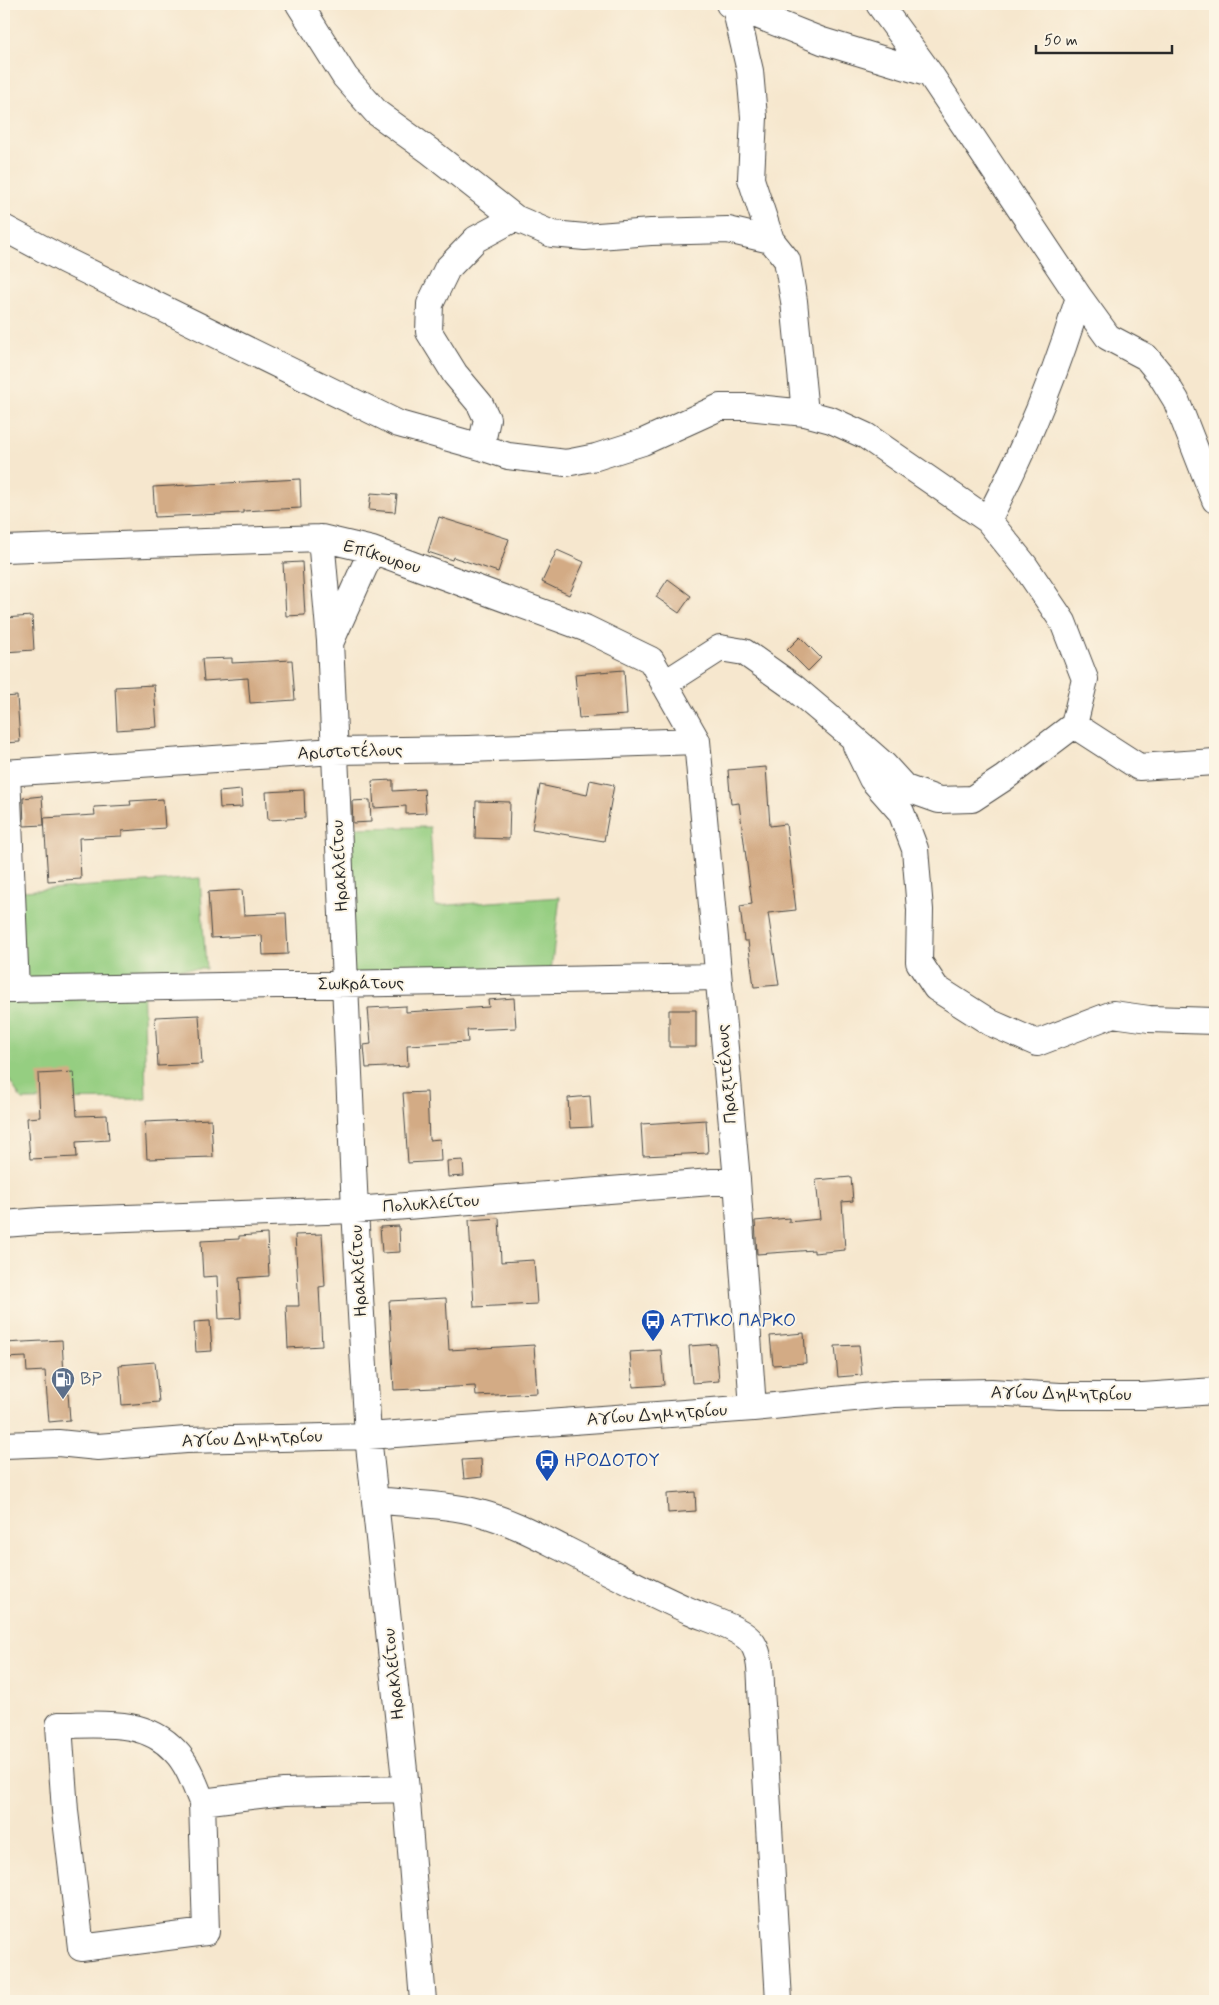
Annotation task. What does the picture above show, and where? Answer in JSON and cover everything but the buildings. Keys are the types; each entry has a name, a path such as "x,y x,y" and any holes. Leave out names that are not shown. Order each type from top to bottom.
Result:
{"street":[{"path":"299,4 345,77 376,112 431,152 515,218 552,234 585,237 651,232 728,230 771,240"},
{"path":"879,4 930,74 1079,297 1108,337 1146,357 1160,374 1176,400 1215,500"},
{"path":"732,6 822,41 930,74"},
{"path":"732,6 750,71 754,117 751,179 771,240 787,260 794,302 804,412"},
{"path":"481,447 487,419 480,404 455,374 429,332 430,304 447,269 476,238 515,218"},
{"path":"4,228 64,260 399,424 508,456 566,463 596,457 643,442 720,407 748,407 804,412 830,420 866,436 988,520 1025,566 1063,622 1085,679 1074,725 1004,778 972,798 939,800 905,788 884,765 850,734 792,686 744,652 720,648 664,684"},
{"path":"988,520 1016,465 1045,398 1067,338 1079,297"},
{"name":"Επίκουρου","path":"4,549 321,538 372,550 585,628 650,660 697,741"},
{"name":"Ηρακλείτου","path":"321,538 330,642 355,1210 368,1436 406,1789 423,2001"},
{"path":"330,642 372,550"},
{"path":"1074,725 1139,767 1215,762"},
{"path":"850,734 872,779 901,812 915,849 920,910 919,962 936,988 991,1023 1037,1043 1113,1014 1149,1019 1215,1021"},
{"name":"Αριστοτέλους","path":"5,773 335,751 468,749 697,741"},
{"name":"Πραξιτέλους","path":"697,741 737,1180 754,1408"},
{"path":"5,773 10,990"},
{"name":"Σωκράτους","path":"10,990 718,977"},
{"name":"Πολυκλείτου","path":"4,1224 41,1220 355,1210 737,1180"},
{"name":"Αγίου Δημητρίου","path":"4,1445 58,1443 98,1446 186,1440 368,1436 754,1408 894,1394 990,1392 1060,1396 1143,1396 1215,1391"},
{"name":"Αγίου Δημητρίου","path":"4,1463 58,1460 98,1446"},
{"path":"375,1500 478,1512 511,1522 689,1611 734,1630 753,1643 758,1663 762,1704 779,2001"},
{"path":"60,1725 129,1726 145,1730 162,1739 176,1752 191,1776 202,1802 206,1932 81,1948 65,1810 60,1725"},
{"path":"202,1802 284,1792 406,1789"}],"green space":[{"path":"4,764 23,891 200,878 206,969 143,969 146,1099 22,1100 6,1075 4,1057"},
{"path":"430,827 435,906 560,897 551,971 340,975 345,828"}],"place":[{"name":"ΑΤΤΙΚΟ ΠΑΡΚΟ","path":"653,1342"},
{"name":"BP","path":"63,1400"},
{"name":"ΗΡΟΔΟΤΟΥ","path":"547,1482"}]}
